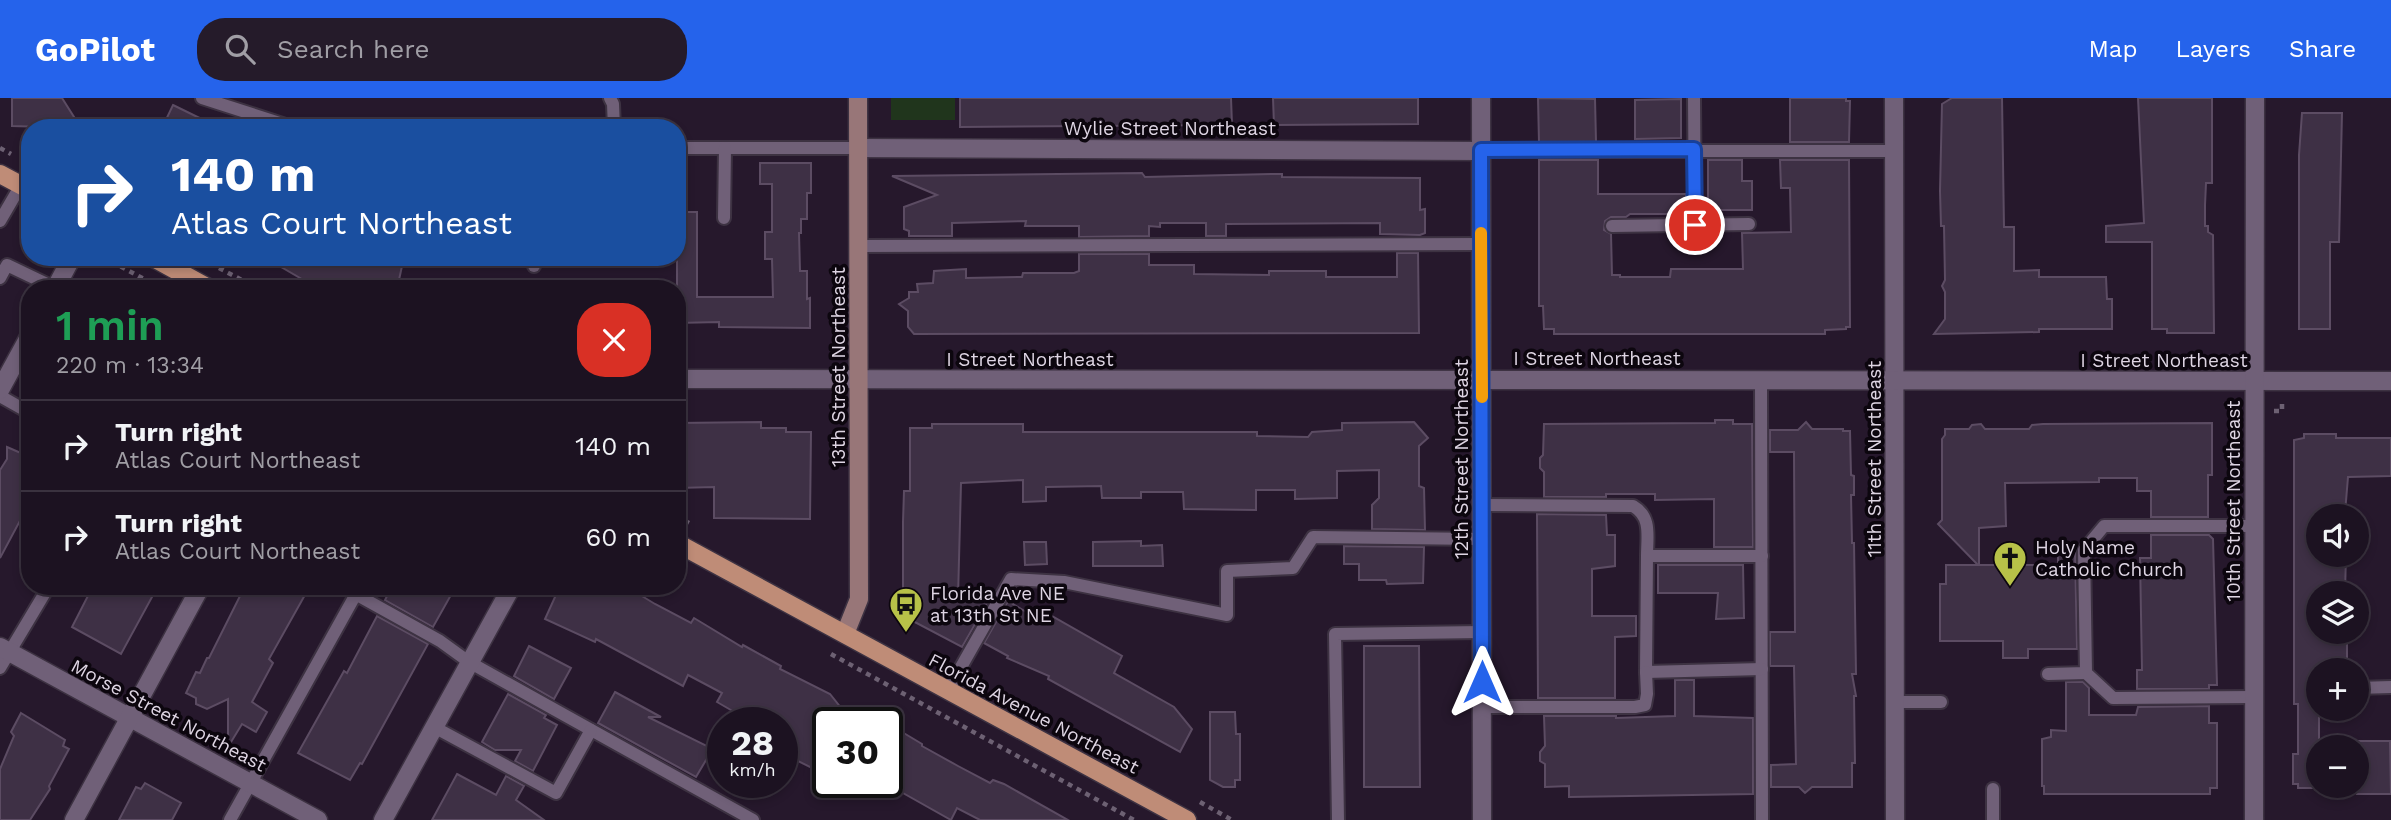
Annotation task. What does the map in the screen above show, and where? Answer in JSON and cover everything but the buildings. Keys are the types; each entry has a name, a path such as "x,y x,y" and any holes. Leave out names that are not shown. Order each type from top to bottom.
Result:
{"main road":[{"path":"168,266 194,280"},
{"name":"Florida Avenue Northeast","path":"686,548 1187,820"}],"street":[{"name":"13th Street Northeast","path":"845,634 859,599 858,98"},
{"name":"12th Street Northeast","path":"1481,98 1482,820"},
{"name":"11th Street Northeast","path":"1895,98 1895,820"},
{"name":"10th Street Northeast","path":"2254,820 2255,98"},
{"name":"Wylie Street Northeast","path":"858,148 1481,150"},
{"path":"0,390 21,352"},
{"name":"I Street Northeast","path":"686,380 2391,381"},
{"path":"74,820 196,595"},
{"path":"383,820 507,595"},
{"name":"Morse Street Northeast","path":"3,656 130,719 318,820"}],"lane":[{"path":"202,98 267,119"},
{"path":"610,98 614,119"},
{"path":"1694,98 1695,225"},
{"path":"686,148 858,148"},
{"path":"724,218 725,148"},
{"path":"1481,150 1895,150"},
{"path":"0,221 11,179"},
{"path":"1612,226 1749,224"},
{"path":"858,246 1481,244"},
{"path":"0,278 3,263 38,280"},
{"path":"1762,380 1762,820"},
{"path":"0,397 21,408"},
{"path":"1482,505 1633,506 1646,517 1647,556 1647,694 1644,705 1482,707"},
{"path":"2086,673 2084,550 2105,526 2254,526"},
{"path":"948,690 1011,579 1064,582 1227,615 1227,570 1293,568 1314,537 1482,539"},
{"path":"1647,556 1762,556"},
{"path":"3,656 43,595"},
{"path":"230,820 355,595"},
{"path":"358,595 440,641 469,663 753,820"},
{"path":"1338,820 1335,634 1482,632"},
{"path":"1647,672 1762,670"},
{"path":"2048,674 2086,673 2113,698 2254,697"},
{"path":"2369,688 2391,687"},
{"path":"1895,702 1941,702"},
{"path":"434,727 556,793 591,730"},
{"path":"1993,789 1993,820"}],"path":[{"path":"119,266 145,280"},
{"path":"216,266 242,280"},
{"path":"2223,357 2237,357"},
{"path":"2226,402 2227,411"},
{"path":"2282,402 2282,411"},
{"path":"866,673 1134,820"}],"green space":[{"path":"891,98 955,98 955,120 891,120"}],"slow traffic":[{"path":"1481,233 1482,397"}],"place":[{"name":"Holy Name Catholic Church","path":"2010,588"},
{"name":"Florida Ave NE at 13th St NE","path":"906,634"}],"route":[{"path":"1482,682 1481,150 1694,149 1695,225"}]}
